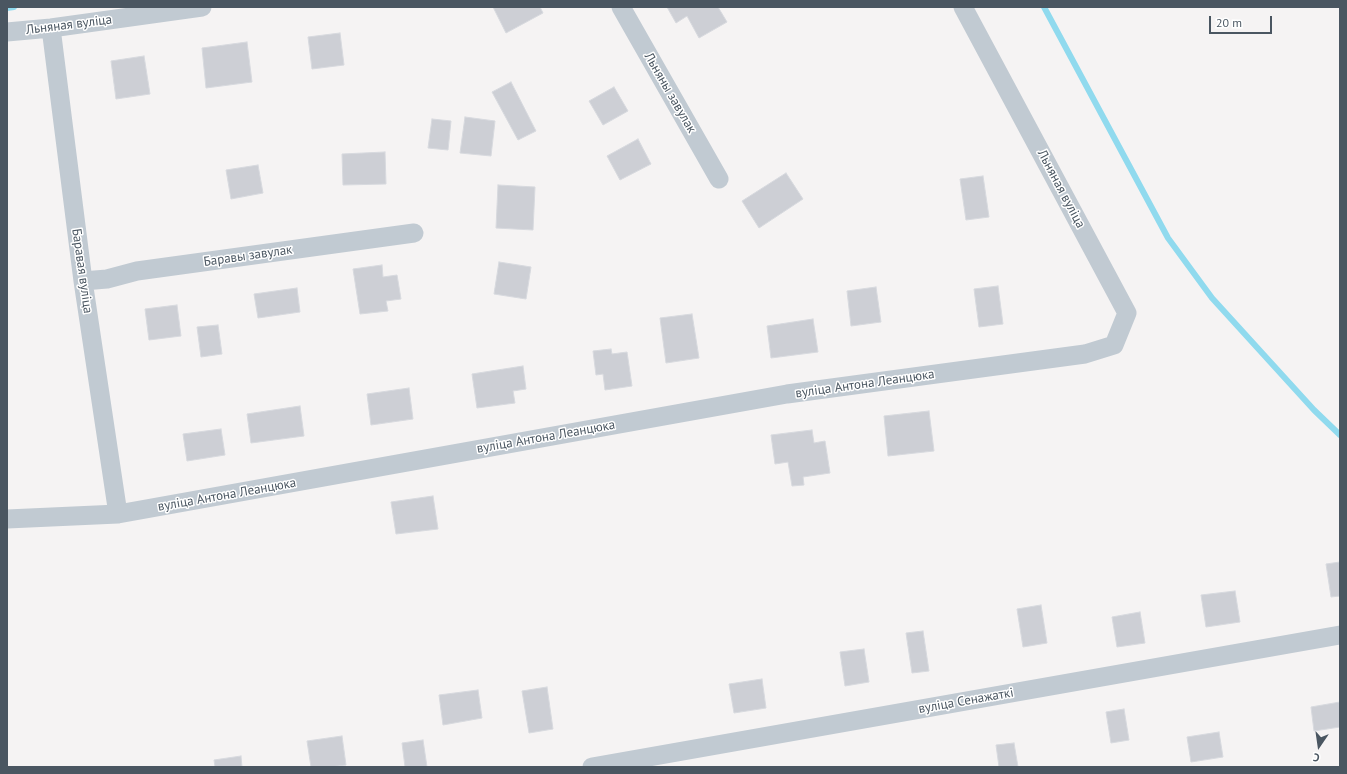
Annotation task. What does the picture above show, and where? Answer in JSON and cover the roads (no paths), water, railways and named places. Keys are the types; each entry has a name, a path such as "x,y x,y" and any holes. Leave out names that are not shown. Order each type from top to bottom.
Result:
{"street":[{"name":"Льняная вуліца","path":"7,32 51,28 202,7"},
{"name":"Льняны завулак","path":"621,7 719,180"},
{"name":"Льняная вуліца","path":"963,7 1127,313 1114,345 1086,354"},
{"name":"Баравая вуліца","path":"51,28 83,281 118,514"},
{"name":"Баравы завулак","path":"83,281 107,279 137,271 414,233"},
{"name":"вуліца Антона Леанцюка","path":"7,519 118,514 787,394 1086,354"},
{"name":"вуліца Сенажаткі","path":"592,767 1340,635"}],"waterway":[{"path":"7,8 14,7"},
{"path":"1044,7 1168,238 1212,298 1314,410 1340,435"}]}
